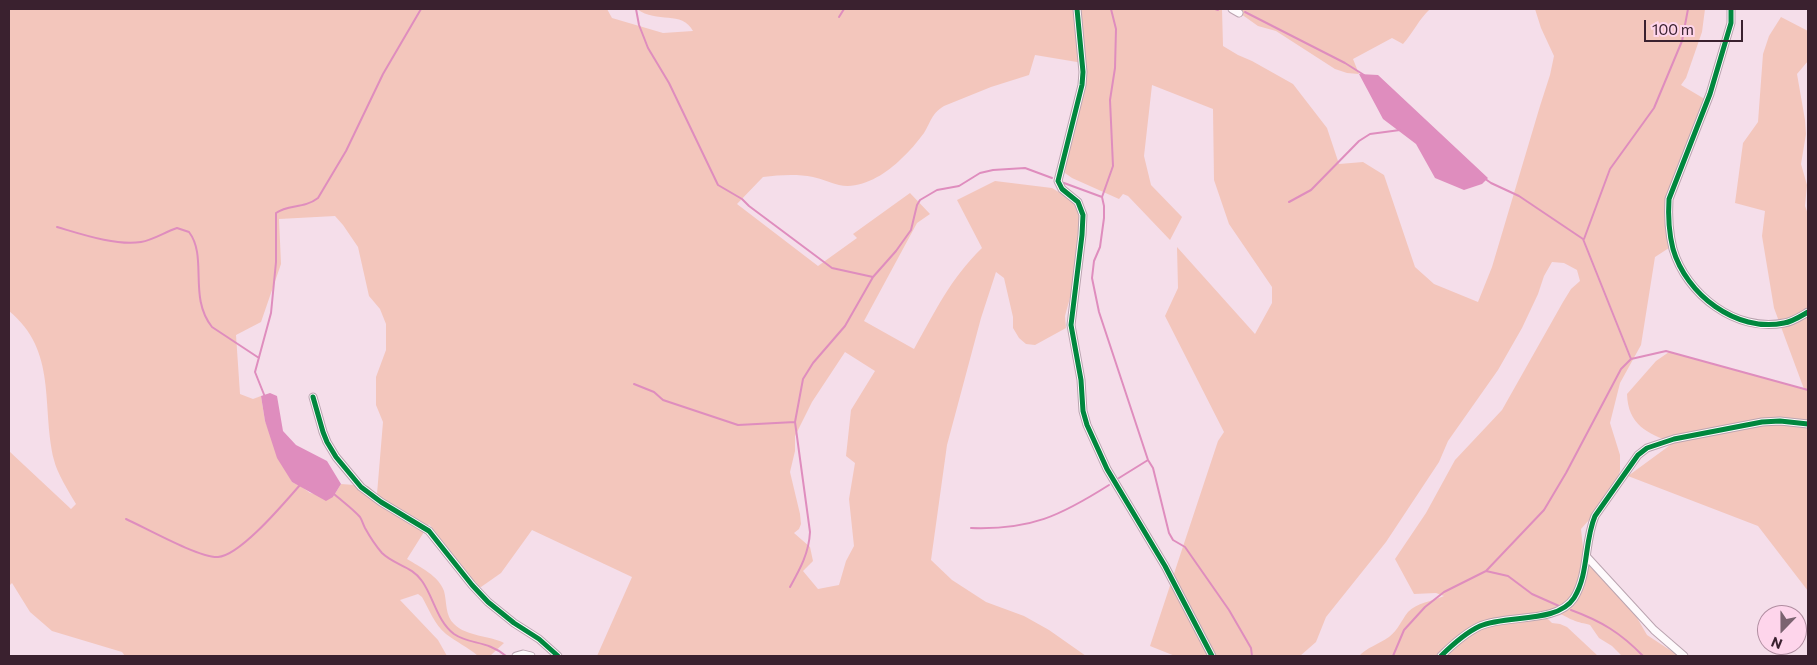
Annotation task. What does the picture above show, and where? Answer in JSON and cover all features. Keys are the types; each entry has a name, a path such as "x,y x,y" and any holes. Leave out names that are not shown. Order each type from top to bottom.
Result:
{"street":[{"path":"1077,9 1083,72 1082,84 1058,181 1062,189 1078,202 1083,215 1071,325 1081,380 1083,411 1107,469 1165,566 1212,656"},
{"path":"1232,9 1239,13"},
{"path":"1731,9 1731,23 1710,94 1669,199 1668,212 1673,249 1689,280 1704,296 1729,315 1741,321 1764,325 1786,323 1808,312"},
{"path":"313,397 322,432 327,442 336,458 361,487 381,502 429,531 488,602 514,623 539,639 558,656"},
{"path":"1441,656 1456,642 1480,626 1508,619 1539,616 1564,608 1575,597 1587,557 1592,523 1595,516 1638,455 1647,448 1674,439 1762,422 1780,421 1808,424"},
{"path":"1587,557 1654,630 1684,656"},
{"path":"516,656 524,654 531,656"}],"shaded area":[{"path":"9,9 607,9 612,18 663,33 693,31 682,21 653,16 637,9 1222,9 1223,46 1293,84 1327,128 1339,164 1363,162 1384,175 1415,267 1434,284 1478,302 1492,267 1550,75 1554,56 1541,28 1535,9 1705,9 1702,32 1686,78 1681,85 1708,101 1669,189 1667,205 1672,246 1655,257 1641,345 1620,383 1610,423 1620,455 1620,471 1612,494 1581,529 1584,558 1636,616 1647,635 1679,656 1622,656 1612,646 1599,638 1590,625 1577,622 1559,614 1547,618 1552,623 1567,627 1598,656 1359,656 1392,634 1411,609 1444,596 1436,593 1414,594 1395,559 1426,513 1455,460 1502,410 1563,302 1571,289 1580,281 1577,270 1564,263 1552,262 1522,328 1498,370 1448,441 1439,462 1386,542 1326,617 1316,642 1300,656 1175,656 1150,646 1218,441 1224,432 1165,316 1178,288 1177,247 1255,334 1272,303 1272,287 1229,224 1214,180 1213,109 1152,85 1144,156 1151,185 1182,217 1170,240 1128,196 1123,194 1119,199 1065,173 1068,136 1079,92 1083,65 1077,62 1035,55 1029,75 991,87 944,106 934,115 924,133 907,153 895,165 873,180 847,186 807,176 763,177 737,204 818,266 857,238 853,234 910,193 930,214 917,223 864,321 914,349 952,284 982,248 957,200 995,181 1052,188 1077,203 1086,215 1076,275 1065,316 1066,328 1035,345 1026,344 1019,338 1013,328 1013,317 1004,278 996,272 981,318 947,445 931,560 952,580 986,602 1024,616 1049,630 1086,656 597,656 632,577 532,530 501,573 481,587 476,586 429,524 407,559 428,572 442,586 448,613 454,624 472,634 492,638 504,643 490,656 478,656 446,634 438,626 422,597 418,594 400,600 438,640 447,656 125,656 122,652 52,631 30,612 12,583 9,586 9,451 71,509 76,504 60,476 54,460 41,361 35,344 24,327 9,311","holes":["335,216 358,247 369,296 380,309 386,324 386,350 376,377 376,405 383,422 377,494 368,486 341,484 333,497 310,493 292,482 265,421 261,396 253,399 240,394 236,335 261,322 281,264 279,219","845,352 875,371 851,410 846,456 855,463 849,499 854,546 846,561 839,585 818,589 803,571 813,561 810,547 794,533 801,524 790,472 795,451 795,436 812,402"]},
{"path":"1234,9 1430,9 1403,44 1392,38 1353,59 1359,74 1335,69 1276,31 1258,26"},
{"path":"1781,17 1808,31 1808,61 1797,74 1805,120 1806,134 1801,164 1807,185 1805,206 1808,214 1808,591 1758,526 1628,476 1673,443 1647,431 1635,420 1628,405 1627,394 1656,361 1669,352 1804,389 1774,308 1762,236 1765,211 1735,203 1743,143 1758,122 1763,54 1769,36"},
{"path":"1359,74 1378,75 1488,178 1482,184 1464,190 1435,178 1416,144 1383,119"},
{"path":"270,393 277,396 283,431 296,445 327,461 341,484 333,497 326,501 292,482 277,458 265,421 261,396"}],"waterway":[{"path":"265,397 255,372 271,313 276,262 276,213 286,208 307,204 318,198 346,151 383,74 421,9"},
{"path":"636,9 639,25 648,48 669,83 718,185 742,199 832,268 873,277"},
{"path":"839,17 844,9"},
{"path":"1111,9 1116,29 1115,68 1110,100 1113,166 1102,197 1104,218 1100,247 1094,261 1092,278 1099,312 1148,460 1153,468 1169,533 1173,540 1185,547 1229,610 1251,648 1252,656"},
{"path":"1584,239 1610,169 1654,108 1682,41 1688,9"},
{"path":"1245,12 1345,63 1364,75"},
{"path":"1289,202 1311,190 1359,141 1370,134 1400,130"},
{"path":"790,587 803,561 808,547 810,532 795,422 803,379 813,363 845,326 873,277 896,251 911,230 920,200 937,190 959,186 980,173 993,170 1025,168 1052,178"},
{"path":"1484,178 1519,196 1583,239 1631,359"},
{"path":"1064,183 1102,197"},
{"path":"57,227 99,239 131,243 146,241 177,228 189,232 197,253 199,290 205,315 212,327 259,358"},
{"path":"1393,656 1404,630 1425,607 1444,592 1486,571 1544,510 1566,473 1621,369 1631,359 1666,351 1808,390"},
{"path":"634,384 654,392 663,400 738,425 795,422"},
{"path":"1119,478 1148,460"},
{"path":"126,519 198,553 218,557 238,548 250,538 300,485"},
{"path":"971,528 1011,526 1044,519 1060,513 1109,485"},
{"path":"334,494 360,517 369,535 382,553 418,576 448,629 466,640 492,647 506,656"},
{"path":"1486,571 1508,576 1532,594 1559,606"},
{"path":"1571,610 1610,628 1643,656"}],"cycle path":[{"path":"1077,9 1083,72 1082,85 1058,181 1062,189 1078,202 1083,215 1071,325 1081,380 1083,411 1087,425 1107,469 1165,566 1212,656"},
{"path":"1731,9 1731,23 1710,94 1669,199 1669,224 1673,249 1689,281 1701,295 1715,307 1731,316 1748,322 1766,325 1787,322 1808,312"},
{"path":"313,397 327,442 336,457 361,487 381,502 429,531 488,602 514,623 539,639 558,656"},
{"path":"1441,656 1464,636 1480,626 1491,622 1556,612 1574,598 1582,579 1589,536 1595,516 1638,455 1647,448 1674,439 1762,422 1780,421 1808,424"}]}
